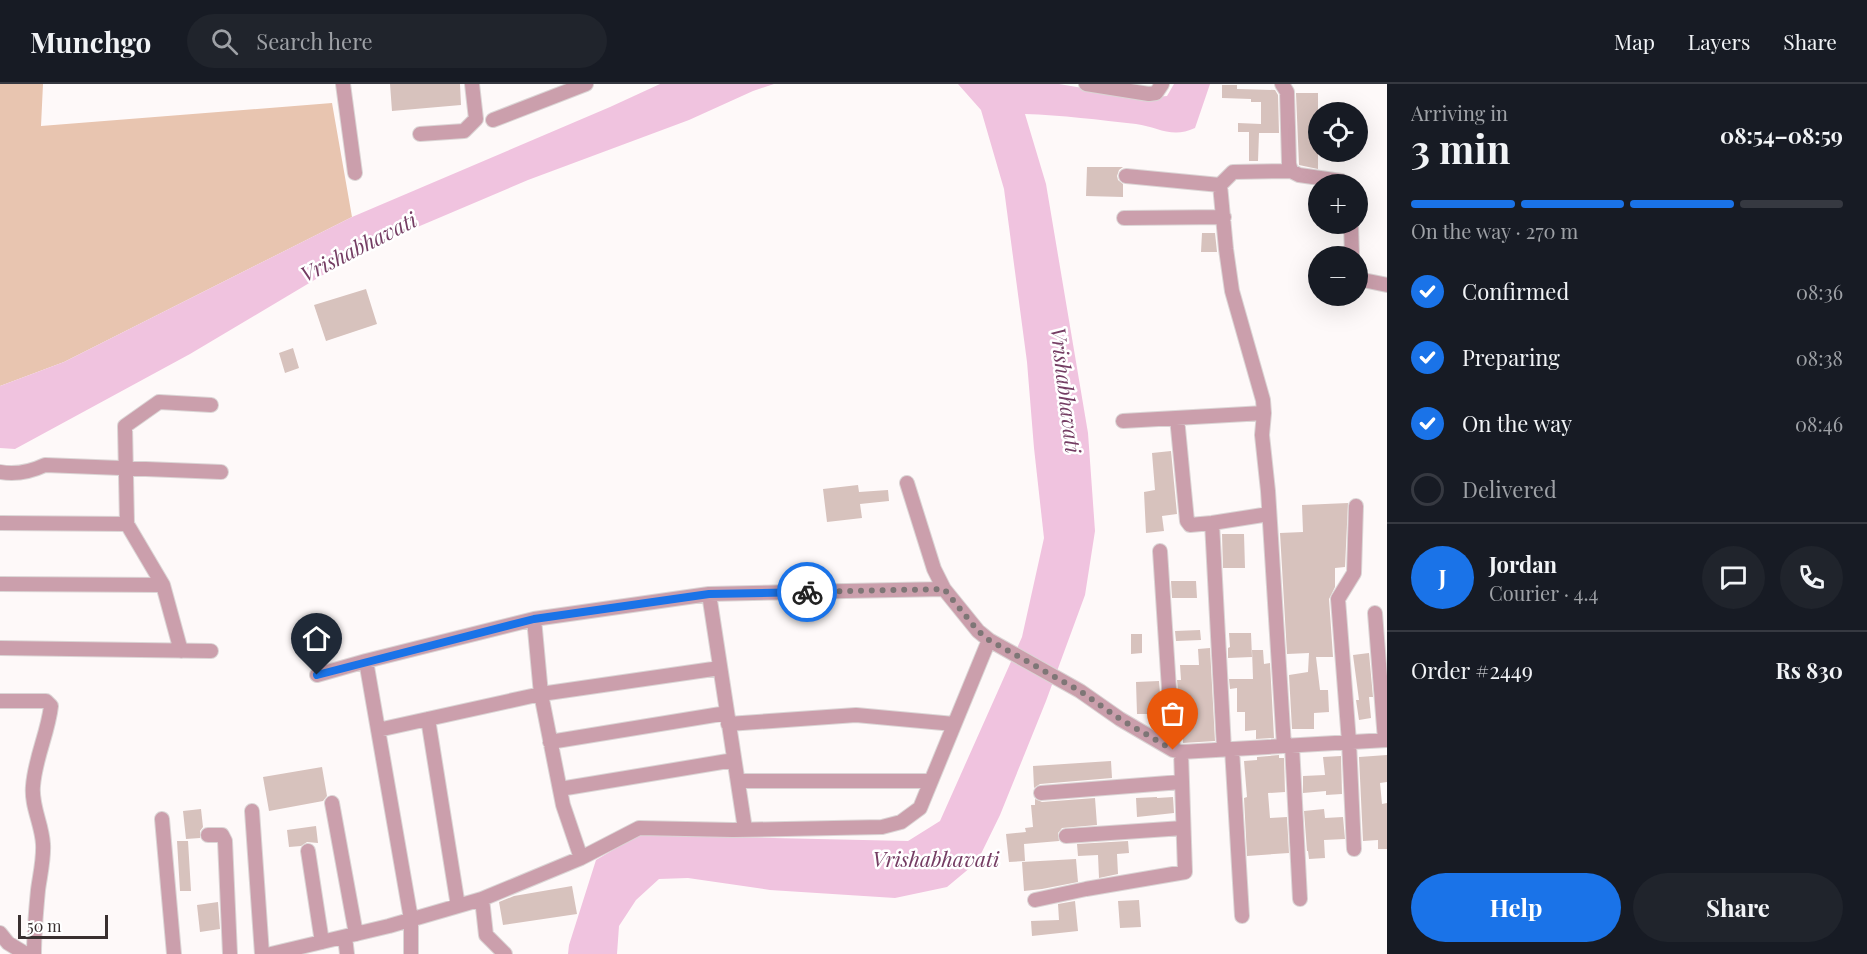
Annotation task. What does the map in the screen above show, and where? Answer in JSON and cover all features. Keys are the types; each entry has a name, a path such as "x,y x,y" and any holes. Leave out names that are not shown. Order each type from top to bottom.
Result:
{"street":[{"path":"343,84 355,173"},
{"path":"420,134 464,131 470,126 476,119 472,84"},
{"path":"1086,84 1149,94 1156,93 1162,84"},
{"path":"1282,84 1287,92 1288,164 1291,171"},
{"path":"493,120 579,88"},
{"path":"1220,185 1233,172 1291,171 1308,176"},
{"path":"1126,176 1220,185"},
{"path":"1220,185 1232,291 1263,400 1262,435 1300,899"},
{"path":"1124,218 1224,217"},
{"path":"1368,281 1387,285"},
{"path":"181,651 163,585 127,524 124,426 159,402 211,405"},
{"path":"1123,421 1264,413"},
{"path":"1178,418 1187,521 1190,525 1269,514"},
{"path":"0,472 26,472 45,465 221,472"},
{"path":"907,483 934,569 944,589 978,631 992,642 1080,691 1120,719 1177,751 1386,740 1375,613"},
{"path":"1354,849 1349,742 1338,599 1354,573 1356,506"},
{"path":"0,523 127,524"},
{"path":"1212,523 1242,916"},
{"path":"1035,900 1185,873 1181,782 1160,551"},
{"path":"0,584 163,585"},
{"path":"317,675 534,619 709,594 944,589"},
{"path":"709,594 746,829"},
{"path":"534,619 541,694 550,742 563,805 581,858"},
{"path":"271,954 289,952 482,899 581,858 639,828 882,827 901,822 920,808 954,724 992,642"},
{"path":"0,648 211,651"},
{"path":"366,661 411,919 411,954"},
{"path":"378,730 541,694 720,668"},
{"path":"0,701 46,701 51,706 49,723 37,757 32,787 43,846 35,919 34,954"},
{"path":"550,742 728,718 856,715 954,724"},
{"path":"428,719 458,906"},
{"path":"560,789 734,760"},
{"path":"738,782 931,781"},
{"path":"1041,792 1181,782"},
{"path":"332,803 350,935 347,954"},
{"path":"252,811 262,954"},
{"path":"162,819 174,954"},
{"path":"1066,836 1184,828"},
{"path":"208,835 222,835 225,842 230,954"},
{"path":"308,851 322,942"},
{"path":"482,899 486,935 505,954"},
{"path":"0,933 8,943 26,954"}],"shaded area":[{"path":"0,84 43,84 41,126 332,103 352,217 64,362 0,386"}],"water":[{"name":"Vrishabhavati","path":"660,84 774,84 689,120 528,180 368,248 190,354 15,449 0,448 0,386 64,362 352,217"},
{"name":"Vrishabhavati","path":"958,84 1059,84 1142,98 1167,96 1174,84 1210,84 1195,128 1187,131 1172,132 1136,124 1025,114 1046,184 1088,433 1095,531 1085,595 1046,701 1000,815 977,862 947,887 895,898 770,890 688,878 659,879 636,900 619,926 617,954 568,954 596,860 638,835 908,841 940,821 1022,637 1044,538 1027,362 1004,189 981,110"}],"building":[{"path":"390,84 460,84 461,105 392,111"},
{"path":"1222,85 1237,85 1237,89 1275,90 1278,95 1279,133 1259,133 1258,161 1249,161 1249,132 1238,132 1238,123 1261,124 1261,102 1251,102 1251,99 1222,98"},
{"path":"1296,93 1318,93 1318,102 1308,102 1308,162 1318,162 1318,169 1299,165"},
{"path":"1087,167 1123,167 1117,176 1123,184 1123,197 1086,196"},
{"path":"1202,233 1215,233 1217,252 1201,252"},
{"path":"366,289 377,324 326,341 314,305"},
{"path":"293,348 299,368 285,373 279,353"},
{"path":"1171,451 1177,514 1162,516 1164,531 1146,533 1144,492 1155,490 1152,453"},
{"path":"858,485 859,492 888,490 889,501 860,504 862,518 827,522 823,489"},
{"path":"1348,503 1345,567 1335,568 1335,587 1329,599 1333,657 1316,657 1320,690 1328,690 1329,712 1314,713 1314,729 1292,729 1289,675 1308,672 1309,653 1287,654 1280,533 1303,532 1302,505"},
{"path":"1222,534 1244,534 1245,568 1223,568"},
{"path":"1171,581 1196,581 1197,598 1172,598"},
{"path":"1200,630 1201,640 1176,641 1175,631"},
{"path":"1229,633 1251,633 1252,657 1228,658"},
{"path":"1131,634 1142,634 1142,653 1131,654"},
{"path":"1210,648 1215,741 1183,743 1182,713 1180,713 1177,680 1181,680 1180,665 1199,665 1198,649"},
{"path":"1252,650 1263,650 1264,664 1270,663 1274,738 1256,739 1256,730 1245,731 1245,712 1237,712 1237,688 1230,689 1229,679 1253,679"},
{"path":"1369,653 1373,697 1369,697 1371,718 1359,720 1356,700 1359,700 1353,655"},
{"path":"1159,681 1163,733 1150,726 1149,714 1137,714 1136,682"},
{"path":"1279,755 1279,758 1284,758 1285,792 1268,793 1270,818 1287,817 1289,853 1247,856 1244,798 1247,797 1244,761"},
{"path":"1387,755 1387,782 1380,783 1382,804 1387,803 1387,849 1378,849 1378,840 1363,841 1359,757"},
{"path":"1341,756 1342,794 1326,795 1326,791 1303,793 1303,776 1325,775 1323,757"},
{"path":"1111,761 1112,778 1040,784 1034,788 1033,766"},
{"path":"322,767 327,796 323,801 269,811 263,777"},
{"path":"1173,797 1174,813 1137,817 1136,798"},
{"path":"1095,798 1097,825 1062,828 1058,833 1059,841 1024,844 1025,861 1009,862 1006,834 1026,832 1025,828 1033,827 1031,805 1035,805 1035,799 1042,802"},
{"path":"201,809 203,827 200,831 200,838 186,839 183,811"},
{"path":"1324,809 1325,818 1343,817 1345,839 1324,840 1325,858 1309,859 1304,811"},
{"path":"316,826 318,843 307,842 301,846 289,847 287,830"},
{"path":"177,841 188,841 191,891 180,891"},
{"path":"1128,841 1129,853 1117,854 1118,874 1099,878 1098,855 1078,856 1077,844"},
{"path":"1076,859 1078,882 1024,891 1022,862"},
{"path":"572,886 577,914 503,925 499,902 514,896"},
{"path":"1139,900 1141,927 1120,928 1118,901"},
{"path":"1075,901 1078,931 1032,936 1031,921 1059,920 1058,904"},
{"path":"218,902 220,929 200,932 197,905"}],"way so far":[{"path":"807,592 944,589 978,631 989,640 1080,691 1120,719 1173,750"}],"route":[{"path":"317,675 534,619 709,594 807,592"}]}
